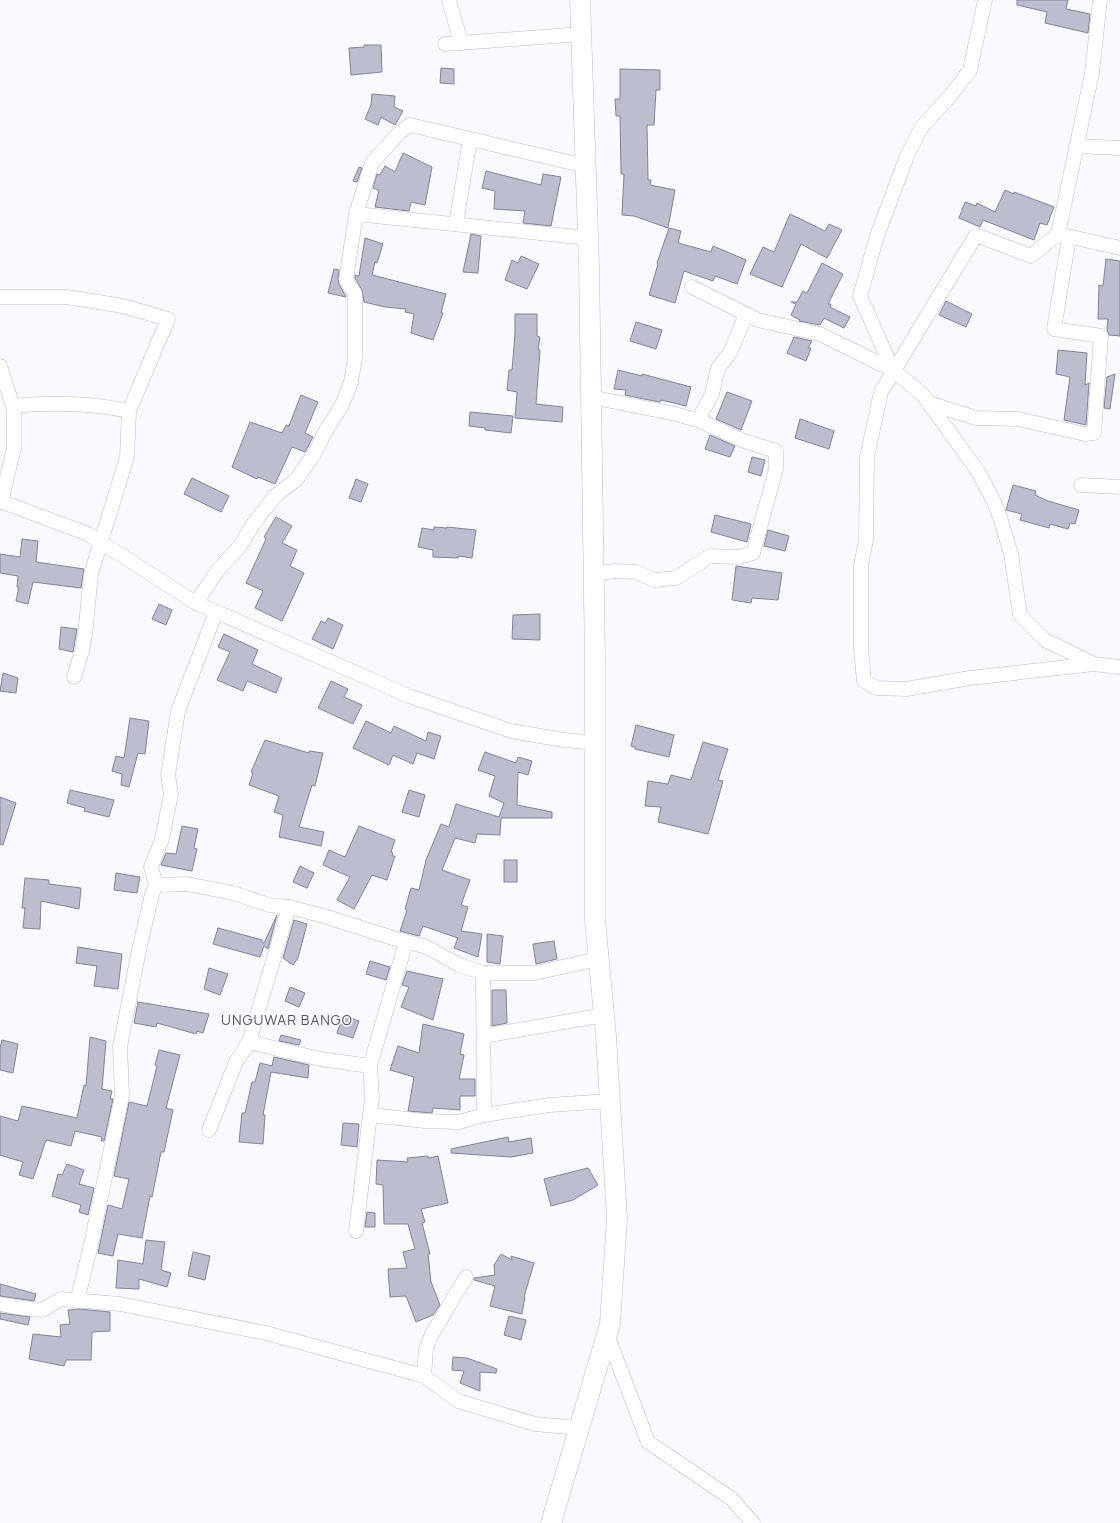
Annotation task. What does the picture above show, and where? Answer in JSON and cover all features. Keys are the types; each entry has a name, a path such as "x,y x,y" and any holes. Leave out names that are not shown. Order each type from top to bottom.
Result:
{"main road":[{"path":"551,1523 610,1324 617,1218 604,1015 595,920 596,743 594,574 588,238 580,0"}],"street":[{"path":"449,0 461,43"},
{"path":"893,370 860,296 877,236 907,156 921,128 950,96 970,70 985,0"},
{"path":"929,403 976,418 1018,420 1085,434 1094,433 1102,336 1054,329 1063,236 1076,146 1092,73 1100,0"},
{"path":"445,44 582,34"},
{"path":"196,603 218,570 240,546 254,523 275,496 296,480 315,453 324,434 342,405 351,382 355,358 355,294 346,280 356,214 372,163 400,132 410,125 586,166"},
{"path":"456,224 470,139"},
{"path":"1076,146 1120,148"},
{"path":"356,214 588,238"},
{"path":"1120,248 1063,236 1031,256 976,235 881,392 867,457 867,527 861,565 861,648 864,681 877,688 906,689 970,678 1094,664 1120,668"},
{"path":"692,287 758,320 820,334 893,370 923,395 978,473 1000,517 1011,554 1020,615 1045,640 1094,664"},
{"path":"0,297 67,297 123,306 168,320 129,411 127,457 91,574 85,635 82,652 74,677"},
{"path":"698,420 712,394 718,368 730,353 746,314"},
{"path":"0,366 14,410 14,448 1,501 88,534 196,603 409,696 511,731 564,740 596,743"},
{"path":"591,397 698,420 744,441 776,451 776,469 753,553 739,557 710,556 676,578 654,580 636,572 614,571 594,574"},
{"path":"13,406 46,403 107,406 129,411"},
{"path":"1081,485 1120,487"},
{"path":"77,1301 90,1249 122,1096 120,1047 139,950 152,894 156,885 151,867 162,839 171,794 168,775 178,711 216,612"},
{"path":"156,885 187,884 233,893 269,905 290,907 324,916 406,942 427,947 459,965 483,973 535,973 598,959"},
{"path":"209,1130 236,1062 249,1042 290,907"},
{"path":"356,1231 372,1098 370,1066 406,942"},
{"path":"483,973 484,1115"},
{"path":"484,1036 604,1015"},
{"path":"249,1042 320,1059 370,1066"},
{"path":"370,1115 425,1121 459,1122 484,1115 549,1105 610,1101"},
{"path":"424,1376 426,1349 432,1334 466,1277"},
{"path":"0,1304 16,1308 42,1310 61,1299 120,1304 266,1334 424,1376 458,1401 535,1424 579,1428"},
{"path":"607,1334 648,1442 732,1499 753,1523"}],"building":[{"path":"1017,0 1068,0 1066,9 1090,14 1088,33 1045,23 1047,12 1017,5"},
{"path":"364,45 381,45 382,72 351,75 349,48 364,47"},
{"path":"441,68 454,69 454,84 440,83"},
{"path":"620,69 660,70 660,90 656,90 654,125 647,125 648,180 651,180 650,185 675,190 668,228 634,216 622,215 624,174 621,174 620,116 616,116 615,99 620,99"},
{"path":"372,94 395,96 394,107 403,111 395,125 381,117 378,125 365,119 371,105"},
{"path":"403,153 432,167 425,205 411,202 409,211 375,207 379,190 373,188 377,174 380,175 385,166 395,172"},
{"path":"359,167 362,168 357,182 353,181"},
{"path":"486,171 541,185 543,174 561,177 551,226 523,223 525,211 494,209 495,191 482,188"},
{"path":"1005,190 1054,207 1047,225 1040,223 1034,240 983,220 980,227 959,218 965,202 976,206 977,203 995,212"},
{"path":"790,214 825,231 829,224 842,230 827,258 801,244 782,287 750,274 763,247 774,252"},
{"path":"669,228 681,231 678,243 711,252 713,246 746,260 737,284 715,276 713,281 684,271 675,303 649,295 658,264 657,263"},
{"path":"471,234 481,236 478,273 463,272"},
{"path":"365,238 383,244 377,263 375,262 372,275 446,294 441,313 443,313 433,340 411,333 414,314 405,312 406,309 385,307 364,302 362,290 355,278 355,275 359,276"},
{"path":"521,256 539,264 527,289 505,280 512,260 518,263"},
{"path":"1106,259 1120,261 1120,336 1109,335 1107,330 1108,319 1098,319 1099,285 1103,286"},
{"path":"822,263 843,274 828,304 831,304 830,307 850,317 844,328 824,318 820,325 799,321 800,320 791,315 796,304 791,302 797,302 803,291 807,293"},
{"path":"334,269 339,270 339,284 346,297 328,293"},
{"path":"946,301 972,314 966,327 939,315"},
{"path":"515,314 537,314 537,336 540,337 538,350 540,350 536,404 563,407 562,422 515,418 517,392 507,390 509,370 512,370"},
{"path":"636,322 662,330 656,349 630,341"},
{"path":"794,337 812,341 808,348 811,348 806,361 787,353"},
{"path":"1058,350 1087,353 1085,385 1089,383 1086,425 1064,420 1070,377 1056,374"},
{"path":"618,370 642,376 642,374 691,387 686,406 661,400 660,402 625,395 626,390 614,389"},
{"path":"1115,374 1110,409 1104,408 1107,377"},
{"path":"727,392 752,401 741,430 716,419"},
{"path":"301,395 318,402 305,433 313,437 305,452 292,447 275,484 258,477 257,479 232,467 250,422 282,433 286,425 289,426"},
{"path":"470,412 513,416 511,433 485,430 485,428 469,426"},
{"path":"800,419 834,431 829,449 795,438"},
{"path":"710,435 735,446 730,457 705,449"},
{"path":"752,457 765,460 761,476 748,472"},
{"path":"192,478 229,496 221,512 184,494"},
{"path":"356,479 368,484 361,502 349,498"},
{"path":"1013,485 1036,491 1035,495 1048,501 1079,510 1075,524 1070,523 1068,529 1050,524 1049,528 1020,520 1022,514 1006,510"},
{"path":"715,515 751,524 747,542 711,532"},
{"path":"276,517 292,526 282,543 297,550 290,566 304,573 282,621 255,608 263,591 246,583 266,539 264,537"},
{"path":"434,527 476,530 472,558 458,556 458,558 433,557 433,550 418,547 422,528 434,530"},
{"path":"768,530 789,536 785,551 764,546"},
{"path":"22,539 38,541 36,562 84,569 81,588 33,582 28,604 16,601 19,587 17,587 18,576 0,573 0,554 20,557"},
{"path":"736,566 782,573 778,600 752,598 751,603 732,600"},
{"path":"159,604 172,610 166,625 152,619"},
{"path":"540,614 540,640 512,639 513,615"},
{"path":"328,618 343,625 333,649 312,639 321,621 325,623"},
{"path":"61,627 77,629 73,652 59,649"},
{"path":"224,634 258,650 252,664 282,678 276,693 247,681 243,691 217,680 230,652 218,647"},
{"path":"3,673 18,678 16,693 0,691"},
{"path":"331,681 348,689 344,697 362,705 353,724 318,708"},
{"path":"130,718 149,721 145,754 138,753 129,787 121,785 122,774 112,771 116,756 124,758"},
{"path":"366,721 391,733 394,726 426,741 428,732 441,736 434,759 417,753 413,764 393,755 389,765 353,748"},
{"path":"636,725 674,735 669,757 635,749 635,747 631,746"},
{"path":"265,740 309,753 309,751 323,753 315,786 312,785 299,827 324,832 321,846 279,837 283,815 274,812 279,796 249,785 253,773 251,772"},
{"path":"703,742 728,749 718,780 723,781 708,834 658,822 661,807 645,806 648,781 668,784 671,775 691,780"},
{"path":"485,752 516,763 518,757 532,761 528,775 518,772 517,805 552,812 552,818 501,818 500,835 477,834 475,843 455,838 442,870 470,880 461,905 468,907 461,931 482,934 478,957 454,948 458,938 423,926 419,936 400,931 407,910 405,909 411,888 419,890 426,860 441,824 449,827 456,804 499,817 504,803 489,796 495,776 478,770"},
{"path":"70,790 114,800 109,817 84,811 85,808 67,803"},
{"path":"409,790 425,795 419,817 402,812"},
{"path":"0,797 16,803 3,845 0,844"},
{"path":"182,826 198,829 194,848 197,849 192,871 161,865 166,853 176,854"},
{"path":"359,826 395,840 391,852 393,853 392,856 395,856 387,880 372,875 354,909 337,900 350,877 323,865 329,850 345,857"},
{"path":"504,860 517,860 517,882 504,882"},
{"path":"300,866 314,873 307,888 293,882"},
{"path":"116,873 140,877 137,893 114,890"},
{"path":"25,878 49,880 49,884 81,888 79,909 41,901 40,929 23,928 25,908 22,908"},
{"path":"277,915 268,949 264,946 260,957 213,944 218,928 262,940 264,943"},
{"path":"294,920 307,924 298,958 293,965 283,958"},
{"path":"487,934 503,936 500,964 487,962"},
{"path":"554,941 557,959 536,964 533,944"},
{"path":"78,947 122,954 118,989 94,986 97,966 76,963"},
{"path":"370,961 390,967 386,980 366,974"},
{"path":"209,968 228,974 220,995 204,989"},
{"path":"407,971 443,979 433,1020 401,1007 409,987 402,985"},
{"path":"290,987 305,993 299,1007 285,1001"},
{"path":"492,990 506,990 507,1023 492,1026"},
{"path":"138,1002 209,1014 203,1033 197,1031 196,1034 157,1023 156,1027 134,1023"},
{"path":"343,1015 359,1021 353,1038 337,1033"},
{"path":"423,1024 464,1034 460,1054 464,1055 459,1079 475,1079 475,1096 460,1096 460,1110 433,1108 432,1113 408,1111 414,1077 390,1070 398,1046 419,1053"},
{"path":"281,1035 301,1040 299,1045 279,1041"},
{"path":"90,1037 106,1041 102,1089 112,1091 110,1099 113,1099 104,1141 101,1141 102,1137 75,1131 71,1146 46,1140 33,1179 19,1175 23,1162 0,1155 0,1116 18,1121 22,1106 77,1118 84,1085 86,1086"},
{"path":"2,1040 18,1044 13,1073 0,1070 0,1048"},
{"path":"159,1050 180,1055 166,1108 173,1110 164,1152 161,1152 152,1197 150,1196 142,1238 118,1234 113,1256 98,1253 108,1205 122,1209 129,1179 114,1176 129,1102 147,1106 157,1066 155,1065"},
{"path":"274,1057 309,1065 308,1078 271,1072 263,1115 265,1115 263,1144 239,1142 242,1113 245,1113 252,1082 255,1082 260,1063 272,1066"},
{"path":"343,1123 359,1124 357,1147 341,1145"},
{"path":"508,1137 509,1142 531,1138 533,1153 511,1157 451,1153 451,1149"},
{"path":"428,1156 428,1158 438,1156 448,1203 421,1209 425,1222 422,1223 430,1254 428,1254 431,1282 440,1305 433,1315 416,1322 406,1296 390,1297 388,1269 407,1268 403,1252 415,1249 408,1224 384,1224 383,1185 376,1184 377,1160 408,1162 407,1158"},
{"path":"67,1164 84,1170 79,1184 94,1188 88,1215 79,1212 81,1205 52,1196 58,1174 62,1175"},
{"path":"588,1168 598,1185 573,1200 551,1206 544,1179"},
{"path":"367,1212 375,1213 375,1227 365,1227"},
{"path":"146,1240 165,1242 161,1270 171,1273 167,1287 139,1279 139,1289 116,1288 118,1260 143,1264"},
{"path":"193,1252 210,1256 205,1280 188,1276"},
{"path":"501,1254 512,1260 511,1256 534,1263 524,1297 522,1314 490,1306 495,1286 474,1280 474,1278 495,1275 494,1265"},
{"path":"0,1284 36,1294 34,1301 0,1296"},
{"path":"79,1309 110,1312 110,1331 92,1332 91,1360 66,1360 64,1366 29,1359 33,1334 61,1337 60,1325 70,1324 68,1310"},
{"path":"0,1313 30,1317 28,1325 0,1319"},
{"path":"509,1316 526,1320 521,1340 504,1335"},
{"path":"453,1357 467,1358 497,1369 496,1373 480,1372 480,1391 460,1383 464,1371 452,1370"}],"district":[{"name":"UNGUWAR BANGO","path":"287,1019"}]}
